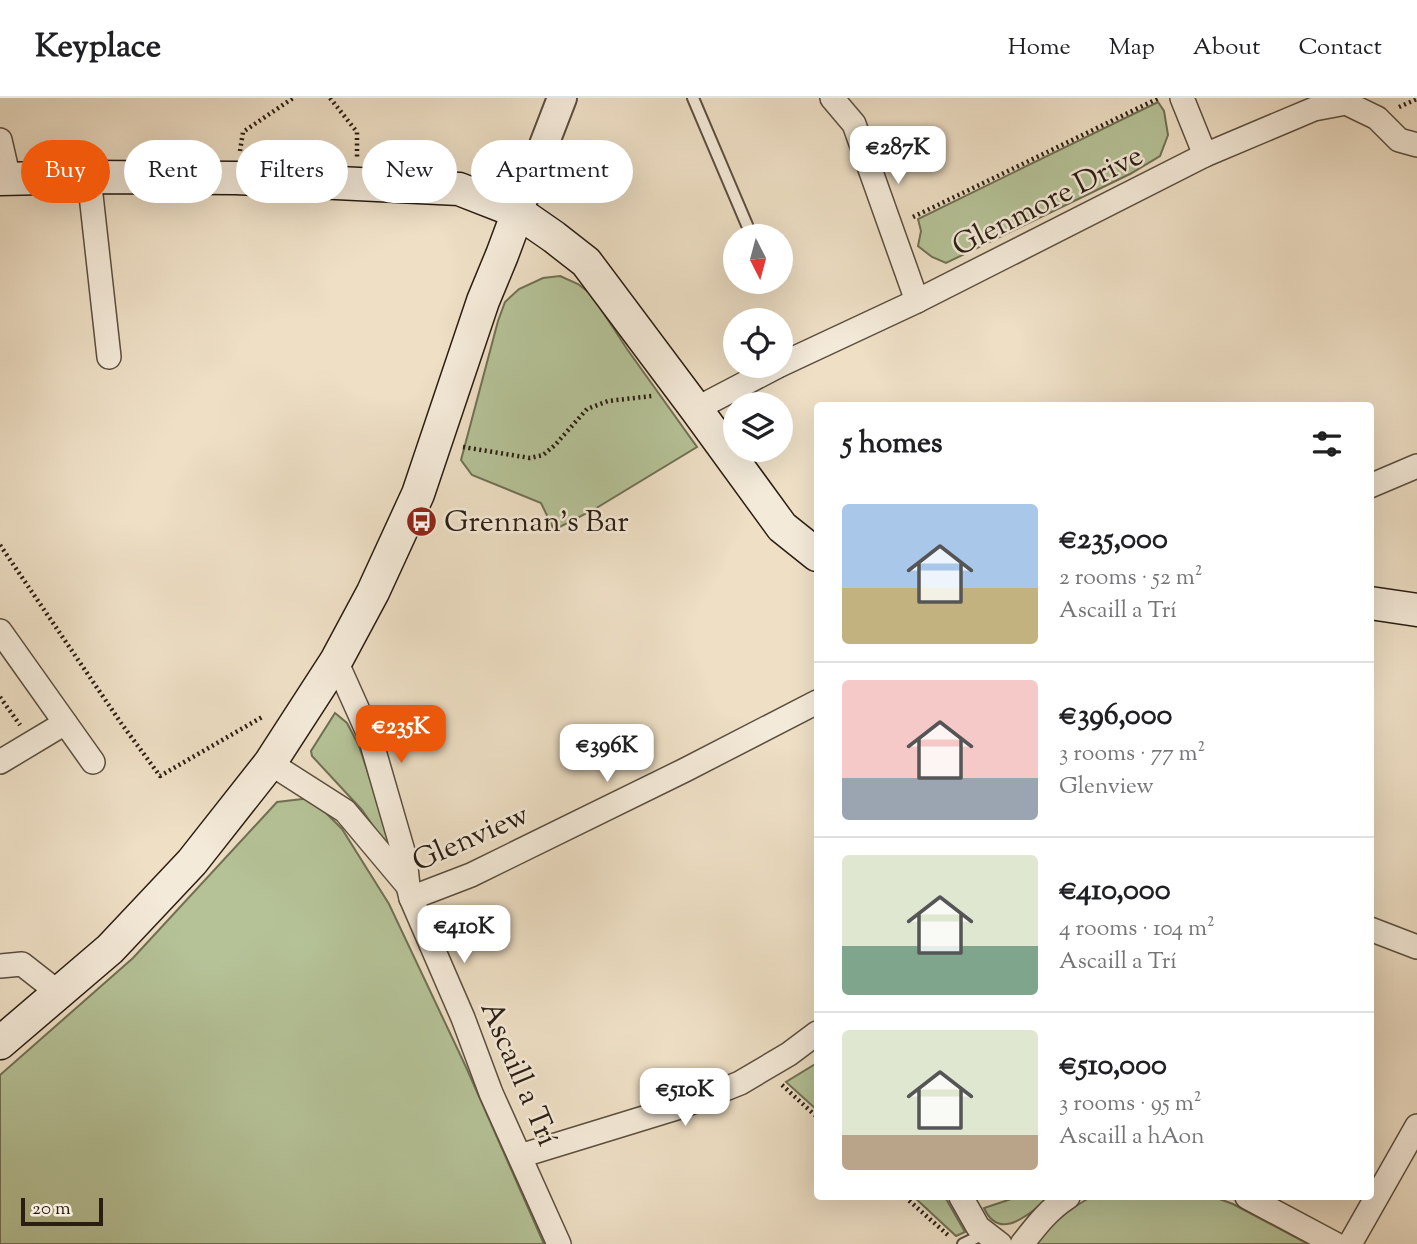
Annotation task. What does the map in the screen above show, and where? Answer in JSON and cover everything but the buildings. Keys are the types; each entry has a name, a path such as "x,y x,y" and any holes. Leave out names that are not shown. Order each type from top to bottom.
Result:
{"main road":[{"path":"110,177 236,178"},
{"path":"348,184 459,189 517,212 586,262 782,527 814,553"},
{"path":"0,1043 110,949 192,863 270,763 336,661 373,592 418,494 483,301 517,212"},
{"path":"1374,604 1417,610"}],"street":[{"path":"832,98 854,124 917,301"},
{"path":"1182,98 1205,155"},
{"path":"517,212 559,99"},
{"name":"Glenmore Drive","path":"793,359 917,301 1205,155 1314,109 1345,101 1377,118 1399,140 1417,145"},
{"path":"0,140 5,179"},
{"path":"92,203 108,357"},
{"name":"Glenmore Drive","path":"690,401 747,378"},
{"path":"1374,484 1417,466"},
{"path":"0,631 93,762"},
{"name":"Ascaill a Trí","path":"336,661 370,737 405,858 410,892 491,1093 559,1244"},
{"name":"Glenview","path":"410,892 471,875 814,704"},
{"path":"0,762 65,723"},
{"name":"Ascaill a Trí","path":"270,763 345,811 410,892"},
{"path":"1374,931 1417,947"},
{"path":"0,966 22,964 59,993"},
{"path":"520,1156 683,1106 740,1083 789,1054 814,1035"},
{"path":"1350,1244 1417,1126"},
{"path":"963,1200 978,1227 993,1239"},
{"path":"1022,1244 1036,1226 1064,1200"},
{"path":"1253,1200 1335,1244"}],"lane":[{"path":"694,98 747,224"},
{"path":"963,1244 993,1239"}],"path":[{"path":"242,140 243,132 293,98"},
{"path":"330,98 358,132 357,184"},
{"path":"890,228 1159,98"},
{"path":"434,445 530,458 543,454 555,445 587,409 608,401 690,401"},
{"path":"0,545 160,776 267,714 299,719"},
{"path":"0,697 22,728"},
{"path":"764,1069 814,1114"},
{"path":"908,1200 957,1244"}],"green space":[{"path":"1158,102 1164,111 1168,135 1160,156 1130,174 946,263 932,257 918,246 921,231 918,219"},
{"path":"560,276 578,284 591,294 697,447 593,510 554,530 541,503 472,475 461,460 505,302 519,289 543,278"},
{"path":"335,713 347,723 359,746 398,862 362,810 312,756 311,751"},
{"path":"311,798 342,829 389,904 466,1067 544,1244 0,1244 0,1075 133,958 277,802"},
{"path":"814,1065 814,1107 786,1082"},
{"path":"917,1200 947,1200 965,1232 956,1236"},
{"path":"1008,1200 1048,1200 1024,1217 1006,1224 991,1218 984,1208"},
{"path":"1086,1200 1222,1200 1308,1244 1035,1244 1074,1207"}],"place":[{"name":"Grennan's Bar","path":"421,521"}]}
